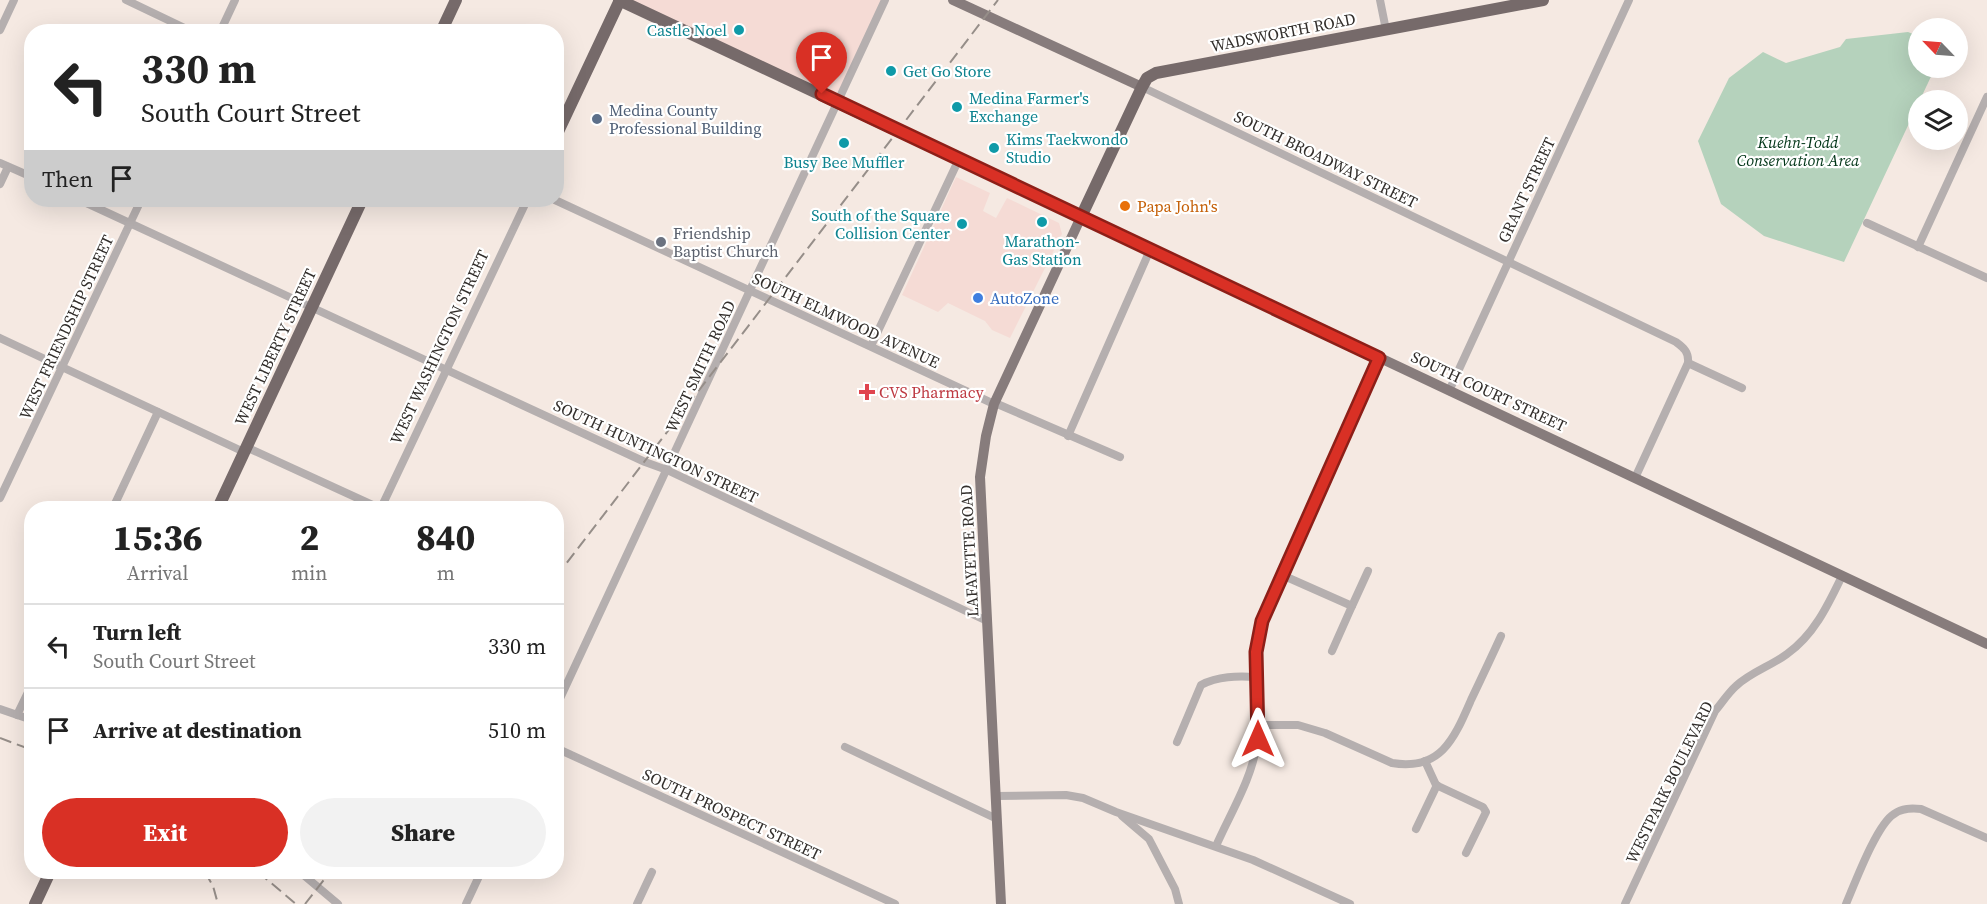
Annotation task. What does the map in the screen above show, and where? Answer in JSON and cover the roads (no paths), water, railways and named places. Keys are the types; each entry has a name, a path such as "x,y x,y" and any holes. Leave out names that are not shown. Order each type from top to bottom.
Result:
{"highway":[{"path":"445,24 456,0"},
{"path":"564,119 619,0"},
{"name":"SOUTH COURT STREET","path":"619,0 1081,217"},
{"name":"WADSWORTH ROAD","path":"1142,87 1148,78 1156,73 1543,0"},
{"path":"1081,217 1142,87"},
{"name":"WEST LIBERTY STREET","path":"221,501 359,207"},
{"path":"35,904 47,879"}],"main road":[{"name":"SOUTH BROADWAY STREET","path":"953,0 1142,87"},
{"name":"SOUTH COURT STREET","path":"1081,217 1987,644"},
{"name":"LAFAYETTE ROAD","path":"1001,904 980,477 984,446 995,404 1081,217"}],"street":[{"path":"0,30 14,0"},
{"path":"126,0 177,24"},
{"path":"224,24 235,0"},
{"name":"WEST SMITH ROAD","path":"564,689 885,0"},
{"path":"1380,0 1386,30"},
{"name":"GRANT STREET","path":"1449,391 1629,0"},
{"name":"SOUTH BROADWAY STREET","path":"1142,87 1676,342 1689,356 1688,363"},
{"path":"1918,247 1987,97"},
{"path":"871,346 959,159"},
{"path":"0,184 4,165 24,174"},
{"name":"SOUTH ELMWOOD AVENUE","path":"564,204 995,404 1120,457"},
{"name":"SOUTH HUNTINGTON STREET","path":"95,207 645,462 667,470 987,621"},
{"name":"WEST FRIENDSHIP STREET","path":"0,498 138,207"},
{"name":"WEST WASHINGTON STREET","path":"383,501 524,207"},
{"path":"1866,223 1987,278"},
{"path":"1068,436 1150,250"},
{"path":"0,338 158,412 364,501"},
{"path":"1215,846 1252,765 1257,747 1256,676 1258,635 1262,621 1379,358"},
{"path":"1635,478 1688,363 1742,388"},
{"path":"116,501 158,412"},
{"path":"1332,651 1368,571"},
{"path":"1282,575 1352,606"},
{"name":"WESTPARK BOULEVARD","path":"1625,904 1715,711 1735,686 1787,654 1807,635 1826,611 1842,576"},
{"path":"1258,725 1298,725 1325,733 1392,763 1413,765 1425,762 1441,753 1454,737 1501,636"},
{"path":"1177,742 1201,685 1210,680 1231,676 1256,676"},
{"path":"17,715 24,701"},
{"path":"0,709 24,717"},
{"path":"845,747 997,819"},
{"name":"SOUTH PROSPECT STREET","path":"564,752 895,904"},
{"path":"1425,762 1437,785 1483,807 1486,812 1466,853"},
{"path":"1416,829 1437,785"},
{"path":"996,796 1066,795 1083,798 1116,812 1253,860 1350,904"},
{"path":"1846,904 1882,825 1895,813 1912,808 1921,809 1987,838"},
{"path":"1116,812 1149,839 1175,889 1179,904"},
{"path":"637,904 652,872"},
{"path":"308,879 338,904"},
{"path":"466,904 478,879"}],"railway":[{"path":"564,567 998,0"},
{"path":"0,738 24,747"},
{"path":"209,879 218,904"},
{"path":"266,879 296,904"},
{"path":"305,904 325,879"}],"place":[{"name":"Castle Noel","path":"739,30"},
{"name":"Get Go Store","path":"891,71"},
{"name":"Medina Farmer's Exchange","path":"957,107"},
{"name":"Medina County Professional Building","path":"597,119"},
{"name":"Busy Bee Muffler","path":"844,143"},
{"name":"Kims Taekwondo Studio","path":"994,148"},
{"name":"Papa John's","path":"1125,206"},
{"name":"Marathon- Gas Station","path":"1042,222"},
{"name":"South of the Square Collision Center","path":"962,224"},
{"name":"Friendship Baptist Church","path":"661,242"},
{"name":"AutoZone","path":"978,298"},
{"name":"CVS Pharmacy","path":"867,392"}],"park label":[{"name":"Kuehn-Todd Conservation Area","path":"1798,151"}]}
